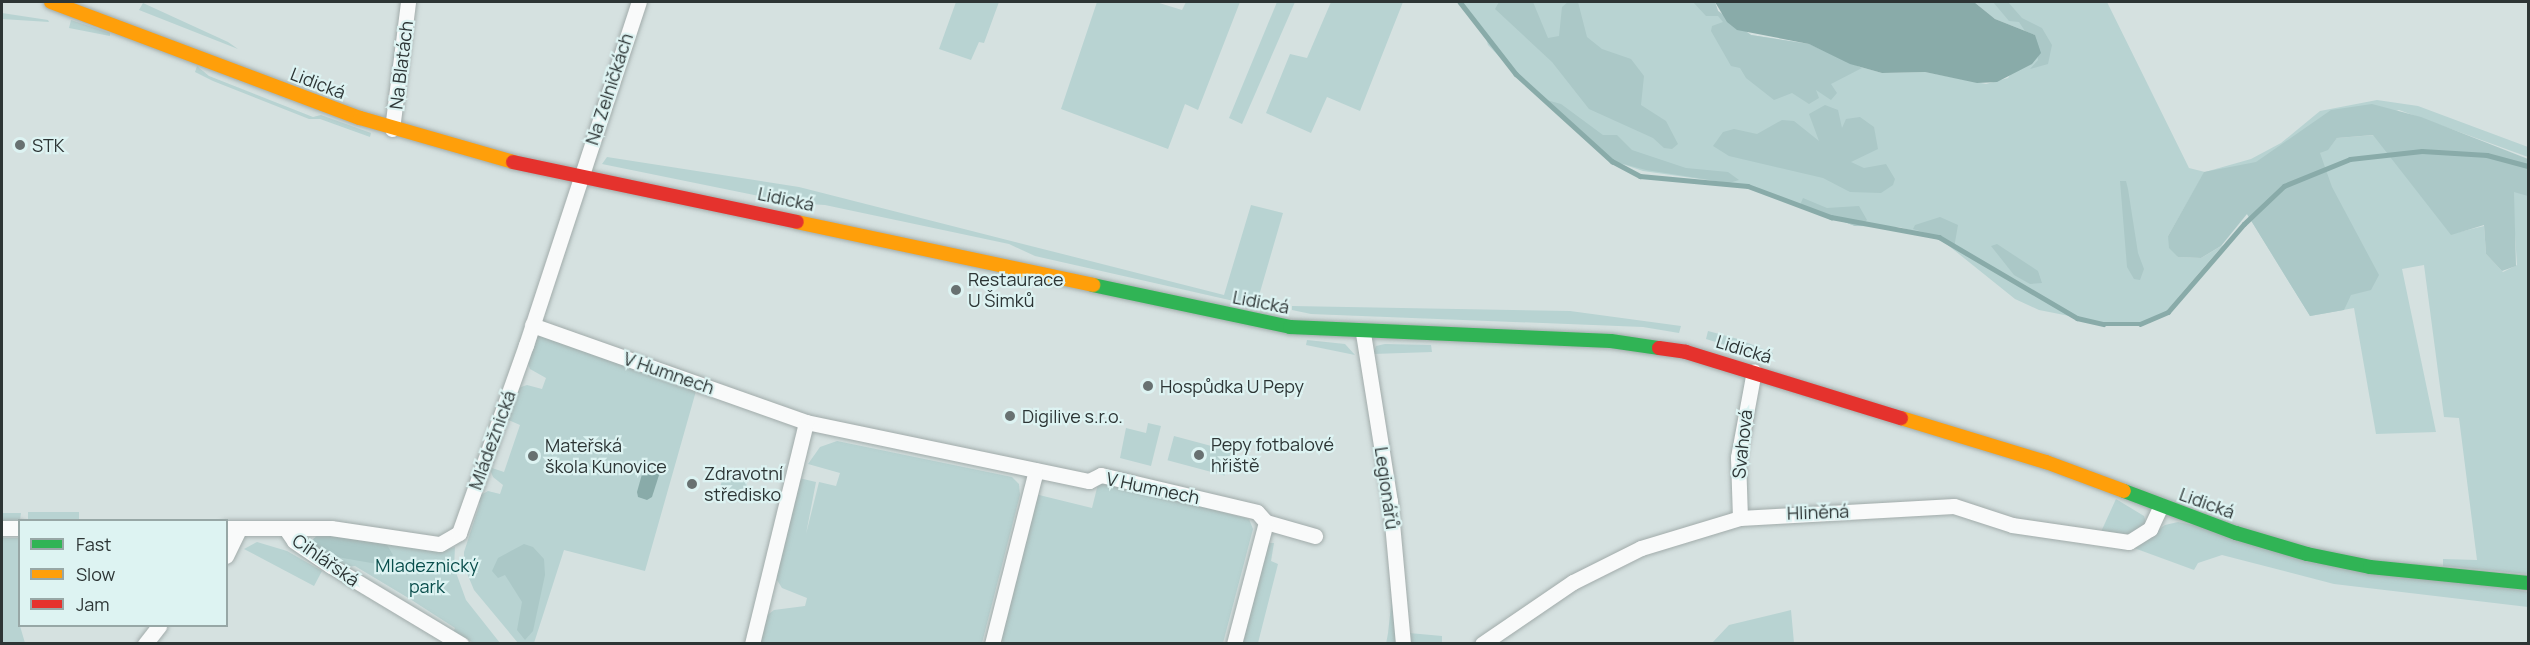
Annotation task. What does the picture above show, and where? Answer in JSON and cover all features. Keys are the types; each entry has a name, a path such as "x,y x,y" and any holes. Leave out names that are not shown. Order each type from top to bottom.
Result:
{"main road":[{"name":"Lidická","path":"51,2 77,5 392,129 582,177 737,207 1264,322 1363,333 1620,342 1686,352 2046,462 2161,505 2307,554 2446,575 2529,583"}],"street":[{"name":"Na Blatách","path":"392,129 408,2"},
{"path":"622,44 628,2"},
{"name":"Na Zelničkách","path":"582,177 622,44 639,2"},
{"name":"Mládežnická","path":"233,528 286,530 310,528 440,544 450,541 459,533 582,177"},
{"name":"V Humnech","path":"532,325 806,422 1089,481 1101,475 1257,512 1266,522 1315,536"},
{"name":"Legionářů","path":"1363,333 1390,501 1403,644"},
{"name":"Svahová","path":"1740,518 1738,457 1754,371"},
{"path":"752,644 806,422"},
{"path":"992,644 1036,470"},
{"name":"Hliněná","path":"1482,644 1558,591 1631,552 1740,518 1954,506 2020,527 2129,542 2150,529 2161,505"},
{"path":"1234,644 1266,522"},
{"path":"2,528 18,528"},
{"path":"228,547 233,528"},
{"name":"Cihlářská","path":"286,530 294,541 331,566 460,644"},
{"path":"145,644 158,627"}],"green space":[{"path":"956,2 999,2 984,43 979,42 971,60 939,49"},
{"path":"1097,2 1156,2 1182,10 1186,2 1240,2 1198,110 1185,104 1168,149 1061,109"},
{"path":"1277,2 1295,2 1242,124 1229,118"},
{"path":"1331,2 1403,2 1360,111 1327,97 1311,133 1266,113 1290,54 1307,58"},
{"path":"1458,2 1715,2 1718,11 1751,35 1809,44 1850,64 1882,73 1925,72 1986,84 2008,78 2035,35 1995,19 1974,2 2107,2 2189,168 2205,172 2251,159 2281,143 2320,111 2377,100 2418,106 2528,147 2528,157 2399,110 2291,141 2256,163 2204,173 2168,236 2178,257 2201,258 2223,245 2163,315 2143,323 2105,323 2039,310 2015,299 1939,238 1899,227 1855,226 1749,186 1643,171 1613,161 1516,74 1488,45 1483,29"},
{"path":"143,3 228,42 238,49 139,10"},
{"path":"2,13 48,20 49,22 2,19"},
{"path":"71,20 110,33 110,36 69,28"},
{"path":"197,66 209,76 313,117 321,115 371,133 370,137 320,119 309,119 213,81 195,72"},
{"path":"2375,135 2451,234 2484,226 2486,254 2503,272 2517,265 2512,189 2528,195 2528,574 2443,566 2443,559 2477,560 2459,418 2444,417 2424,265 2402,269 2436,432 2376,434 2354,308 2310,316 2247,214 2295,166 2329,148 2337,138"},
{"path":"607,157 799,187 1224,295 1251,205 1283,213 1256,306 1035,256 1009,244 825,205 794,203 602,164"},
{"path":"1292,306 1570,311 1681,326 1679,333 1643,327 1311,314 1292,310"},
{"path":"1708,331 1738,339 1773,353 1770,359 1706,339"},
{"path":"541,334 696,391 645,571 564,550 534,643 518,643 474,590 464,566 464,552 480,503 477,502 479,496 488,491 500,494 503,485 493,477 489,467 504,472 520,425 506,419 518,388 527,385 542,389 546,378 530,369 527,361 536,335"},
{"path":"1307,340 1345,344 1355,355 1306,345"},
{"path":"1385,344 1431,345 1432,352 1373,354 1376,346"},
{"path":"1148,423 1161,426 1151,466 1120,458 1126,428 1146,433"},
{"name":"Pepy fotbalové hřiště","path":"1174,436 1231,451 1225,475 1168,460"},
{"path":"837,441 1012,477 1019,484 1020,495 982,643 755,644 761,620 774,610 805,606 807,598 782,588 777,580 777,567 799,478 816,482 806,534 819,482 836,486 840,473 808,464 820,447"},
{"path":"725,468 749,474 745,492 720,486"},
{"path":"1099,480 1249,519 1253,529 1223,643 1004,643 999,637 1035,494 1092,508"},
{"path":"2116,499 2144,516 2146,523 2128,536 2100,534"},
{"path":"28,512 79,512 79,519 28,519"},
{"path":"2,513 21,513 18,520 2,521"},
{"path":"2178,522 2528,592 2528,607 2334,584 2222,555 2198,563 2194,570 2134,548 2165,525"},
{"name":"Mladeznický park","path":"316,534 444,550 455,547 454,567 466,600 500,643 474,643 453,632 455,628 410,599 355,566 346,567 314,545"},
{"path":"2,538 18,538 18,627 20,627 25,643 2,642"},
{"path":"257,542 287,551 322,571 314,586 244,549"},
{"path":"1268,543 1274,543 1271,561 1278,564 1258,643 1239,644"},
{"path":"1392,597 1397,643 1386,644 1388,633"},
{"path":"1791,610 1794,643 1712,643 1729,625"},
{"path":"1409,633 1442,636 1442,643 1410,643"}],"shaded area":[{"path":"1499,2 1533,2 1548,38 1559,36 1562,7 1568,2 1578,2 1587,37 1602,49 1631,59 1644,76 1641,105 1666,121 1678,144 1672,149 1664,148 1653,138 1589,109 1552,62 1495,9"},
{"path":"1693,2 1715,2 1718,11 1751,35 1809,44 1862,68 1831,84 1837,93 1831,100 1816,90 1819,98 1809,104 1792,93 1774,100 1746,78 1740,68 1731,66 1711,31 1712,26 1723,22 1718,16 1706,16"},
{"path":"1715,2 1974,2 1995,19 2035,35 2041,53 2032,64 1997,82 1977,83 1925,72 1882,73 1850,64 1809,44 1737,30 1727,22"},
{"path":"1993,2 2008,2 2022,18 2042,28 2052,45 2048,64 2030,69 2038,60 2035,35 2025,31 2019,22 2009,21"},
{"path":"1543,99 1561,104 1603,135 1617,135 1632,150 1686,168 1728,172 1739,180 1729,183 1646,170 1612,161"},
{"path":"2372,104 2421,117 2528,159 2528,196 2514,192 2516,266 2502,271 2486,254 2484,225 2451,235 2373,135 2337,138 2328,150 2320,153 2332,187 2379,275 2371,290 2351,295 2344,310 2310,316 2247,214 2221,246 2201,258 2178,257 2169,248 2168,236 2204,172 2256,162 2331,110"},
{"path":"1825,105 1838,110 1842,128 1846,119 1860,117 1874,127 1878,149 1851,162 1864,168 1886,164 1895,179 1893,185 1881,193 1850,192 1823,178 1729,156 1713,146 1723,132 1734,129 1757,134 1782,120 1794,121 1819,141 1809,114"},
{"path":"2120,181 2126,181 2128,189 2138,253 2144,269 2140,280 2134,279 2127,267"},
{"path":"1803,198 1827,208 1859,206 1867,220 1862,226 1855,226 1800,205"},
{"path":"1940,217 1958,225 1954,248 1942,238 1913,229 1915,225"},
{"path":"1997,244 2038,271 2042,283 2030,284 2014,275 1991,246"},
{"path":"644,467 660,472 652,497 647,500 638,497 637,492"},
{"path":"321,533 386,543 393,555 383,565 331,556 315,545 313,539"},
{"path":"524,544 533,547 544,559 545,575 533,631 525,640 517,630 522,602 505,575 498,578 492,571 498,558"}],"waterway":[{"path":"1460,2 1516,74 1612,161 1640,176 1748,186 1831,217 1939,237 2077,318 2103,324 2140,324 2168,312 2244,224 2284,186 2350,159 2422,151 2487,155 2528,166"}],"traffic: fast":[{"path":"1093,285 1290,327 1611,341 1659,348"},
{"path":"2124,491 2236,533 2307,554 2370,567 2528,583"}],"traffic: slow":[{"path":"51,2 360,118 513,162"},
{"path":"797,222 1093,285"},
{"path":"1901,418 2046,462 2124,491"}],"traffic: jam":[{"path":"513,162 797,222"},
{"path":"1659,348 1686,352 1901,418"}],"place":[{"name":"STK","path":"20,145"},
{"name":"Restaurace U Šimků","path":"956,290"},
{"name":"Hospůdka U Pepy","path":"1148,386"},
{"name":"Digilive s.r.o.","path":"1010,416"},
{"name":"Pepy fotbalové hřiště","path":"1199,455"},
{"name":"Mateřská škola Kunovice","path":"533,456"},
{"name":"Zdravotní středisko","path":"692,484"}]}
